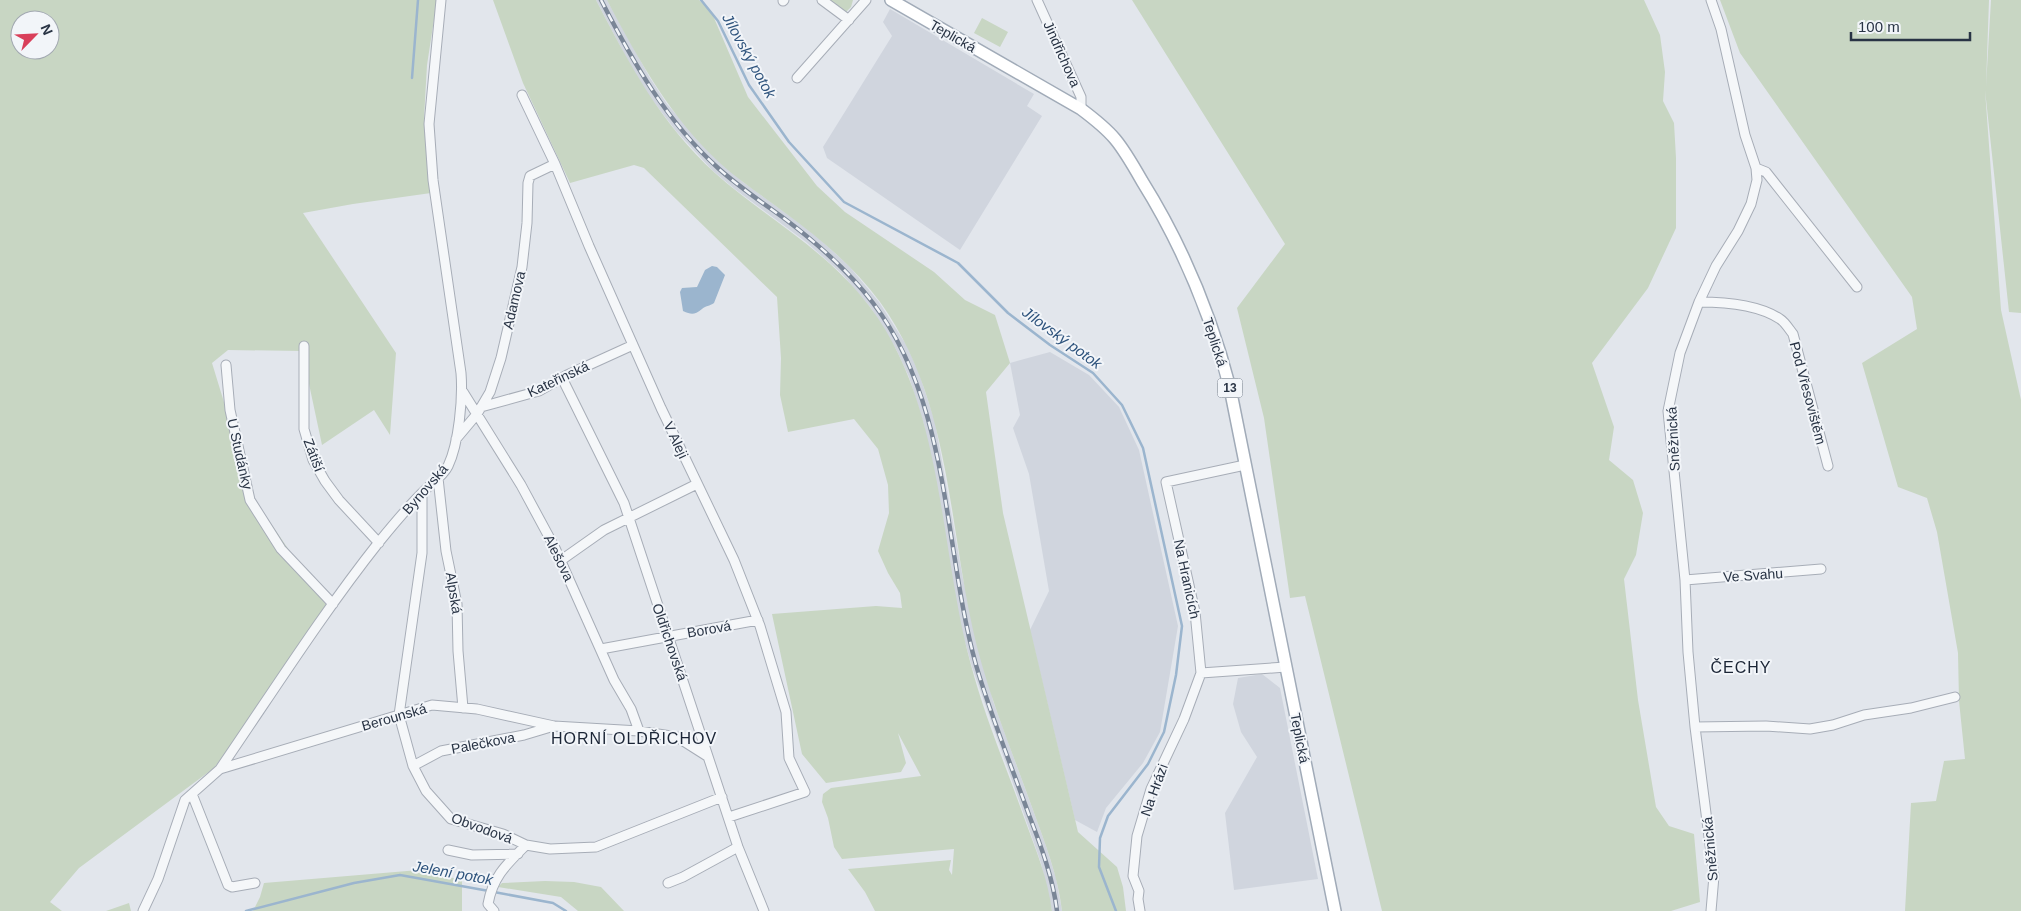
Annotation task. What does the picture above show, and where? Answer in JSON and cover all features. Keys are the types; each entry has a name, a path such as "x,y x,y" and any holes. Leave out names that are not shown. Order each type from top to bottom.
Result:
{"main road":[{"name":"Teplická","path":"891,0 1080,109 1101,124 1116,140 1148,190 1176,242 1204,307 1222,357 1335,911"}],"street":[{"name":"Bynovská","path":"220,769 333,604 379,543 447,467 456,439 463,392 433,180 429,124 441,0"},
{"path":"822,0 849,20"},
{"path":"797,78 866,0"},
{"name":"Jindřichova","path":"1037,0 1081,97 1080,109"},
{"name":"Sněžnická","path":"1710,0 1721,29 1745,135 1756,168 1757,180 1751,204 1738,231 1716,266 1699,302 1680,353 1668,411 1685,580 1688,652 1695,727 1714,876 1711,911"},
{"name":"V Aleji","path":"522,94 555,164 633,345 734,560 758,620 786,712 789,758 805,792 729,817"},
{"name":"Adamova","path":"456,439 479,410 490,392 501,358 517,293 527,223 528,183 530,176 555,164"},
{"path":"1756,168 1766,172 1857,287"},
{"name":"Pod Vřesovištěm","path":"1699,302 1722,302 1745,306 1781,319 1792,334 1828,466"},
{"name":"Kateřinská","path":"479,410 539,391 562,378 633,345"},
{"name":"Zátiší","path":"304,346 304,428 313,460 339,500 379,543"},
{"name":"U Studánky","path":"226,365 230,410 250,500 281,549 333,604"},
{"name":"Oldřichovská","path":"562,378 624,503 738,847 764,911"},
{"name":"Alešova","path":"463,392 479,410 521,484 560,561 614,680 631,709 639,732"},
{"name":"Na Hranicích","path":"1201,673 1195,612 1166,482 1245,465"},
{"name":"Alpská","path":"438,478 446,551 458,604 458,651 463,708"},
{"path":"560,561 604,530 697,484"},
{"name":"Obvodová","path":"422,493 422,553 399,715 413,766 426,791 451,819 503,834 526,845 550,849 596,847 722,798"},
{"name":"Ve Svahu","path":"1685,580 1821,569"},
{"name":"Borová","path":"601,649 758,620"},
{"path":"1201,673 1286,668"},
{"name":"Na Hrázi","path":"1140,911 1139,892 1133,876 1137,836 1151,789 1184,719 1201,673"},
{"path":"1695,727 1766,726 1810,728 1833,725 1864,715 1910,708 1955,697"},
{"name":"Berounská","path":"143,911 153,890 185,800 220,769 432,705 477,709 554,726 639,732 677,737 708,756"},
{"name":"Palečkova","path":"413,766 441,751 524,735 554,726"},
{"path":"192,794 228,886 254,883"},
{"path":"494,911 488,904 500,871 526,845"},
{"path":"668,883 684,877 738,847"},
{"path":"448,850 472,855 518,854"}],"shaded area":[{"path":"596,0 607,0 650,78 667,104 701,143 743,182 813,233 849,266 879,302 907,346 919,373 935,422 963,579 993,701 1045,843 1056,878 1062,911 1052,911 1041,863 972,667 961,628 924,425 909,377 897,351 871,308 841,273 806,242 713,171 676,131 640,84"},
{"path":"890,9 1034,94 1027,106 1042,116 960,250 827,158 823,147 892,36 883,22"},
{"path":"1050,352 1089,375 1119,407 1139,450 1178,626 1160,732 1143,763 1106,808 1097,832 1075,820 1030,630 1049,591 1029,474 1013,428 1020,415 1010,363"},
{"path":"1262,674 1280,688 1318,879 1234,890 1225,813 1257,757 1241,732 1233,704 1238,678"}],"green space":[{"path":"0,0 437,0 427,65 424,118 431,193 303,213 396,353 390,435 374,410 322,445 302,351 228,350 212,363 253,497 331,612 214,768 79,868 50,902 62,911 0,911"},
{"path":"493,0 596,0 634,70 662,114 678,134 715,173 796,235 853,286 870,307 895,346 913,389 937,480 952,574 971,665 989,724 1041,865 1052,911 875,911 865,892 848,869 951,860 949,870 952,875 954,849 842,859 834,847 828,818 822,802 823,794 831,788 921,776 898,733 906,763 901,772 826,783 802,754 772,614 876,606 902,608 900,593 878,551 889,513 888,485 878,449 854,419 788,432 780,395 781,358 777,297 644,168 634,165 570,183 523,83"},
{"path":"607,0 699,0 711,11 748,97 817,186 845,212 934,272 965,300 995,315 1010,363 986,392 1003,513 1078,832 1117,867 1123,887 1126,911 1062,911 1057,885 1042,835 982,665 962,573 947,478 937,432 924,387 905,343 880,302 849,266 813,234 729,171 686,127 657,87 631,45"},
{"path":"828,0 853,0 851,7 846,12"},
{"path":"1132,0 1644,0 1660,35 1665,72 1663,101 1674,123 1676,228 1648,288 1592,363 1614,427 1609,460 1633,480 1643,513 1636,555 1624,579 1638,700 1656,807 1669,826 1694,834 1700,902 1671,911 1382,911 1305,596 1290,598 1264,418 1237,308 1285,244"},
{"path":"1720,0 1989,0 1986,86 1991,0 2021,0 2021,313 2009,312 1985,90 2001,310 2021,400 2021,911 1905,911 1911,803 1936,801 1944,761 1965,759 1959,701 1958,653 1937,532 1927,498 1898,487 1862,363 1917,329 1912,297 1740,53"},
{"path":"982,18 1008,32 1000,47 974,33"},
{"path":"419,870 462,880 462,911 253,911 264,883"},
{"path":"574,882 601,887 624,911 578,911 561,897 498,887 502,883"},
{"path":"129,903 131,911 106,911"}],"water":[{"path":"712,266 717,267 725,275 714,303 695,313 691,314 683,311 680,292 682,288 697,287 705,270"}],"waterway":[{"path":"412,78 418,0"},
{"name":"Jílovský potok","path":"701,0 718,21 749,85 789,142 844,202 958,263 1008,313 1050,345 1093,373 1122,405 1143,448 1182,626 1176,675 1164,732 1148,764 1108,816 1100,838 1099,867 1116,911"},
{"name":"Jelení potok","path":"246,911 354,883 400,875 489,891"},
{"name":"Jelení potok","path":"494,892 553,903 566,911"}],"railway":[{"path":"601,0 638,68 682,131 726,175 797,228 843,269 873,303 898,343 917,386 931,431 965,619 976,665 1050,874 1057,911"}],"district":[{"name":"ČECHY","path":"1741,667"},
{"name":"HORNÍ OLDŘICHOV","path":"634,738"}]}
